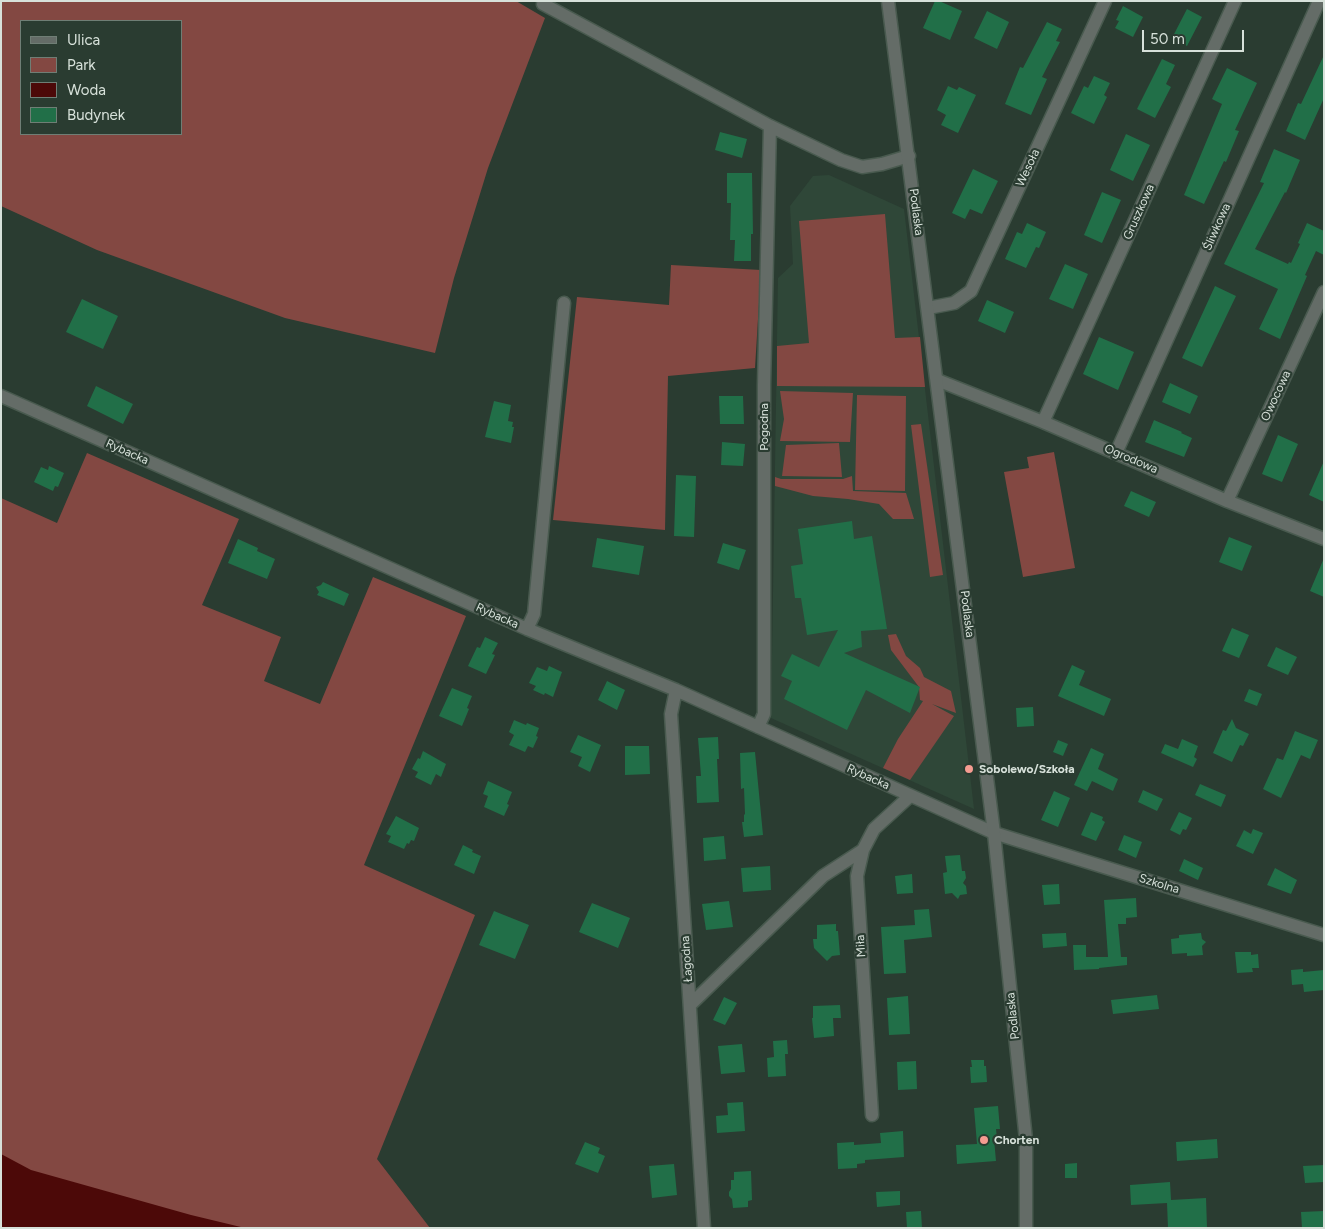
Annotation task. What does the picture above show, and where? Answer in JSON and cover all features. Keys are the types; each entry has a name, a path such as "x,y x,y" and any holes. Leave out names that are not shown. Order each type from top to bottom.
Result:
{"street":[{"name":"Podlaska","path":"888,1 994,833 1026,1140 1026,1228"},
{"name":"Wesoła","path":"928,308 954,303 971,290 1105,1"},
{"name":"Gruszkowa","path":"1044,422 1235,1"},
{"name":"Śliwkowa","path":"1116,453 1319,1"},
{"path":"543,4 770,126 841,160 862,167 882,164 909,156"},
{"name":"Pogodna","path":"758,727 764,714 764,386 770,126"},
{"name":"Owocowa","path":"1228,500 1324,292"},
{"path":"528,629 534,614 564,303"},
{"name":"Ogrodowa","path":"937,380 1044,422 1324,539"},
{"name":"Rybacka","path":"1,396 528,629 676,690 994,833"},
{"name":"Łagodna","path":"676,690 672,714 704,1228"},
{"name":"Miła","path":"872,1115 857,876 863,850 874,829 910,796"},
{"name":"Szkolna","path":"994,833 1324,935"},
{"path":"690,1005 824,876 863,850"}],"shaded area":[{"path":"829,175 904,209 974,809 771,718 778,278 793,264 790,206 813,176"}],"green space":[{"path":"1,1 516,1 545,18 488,168 454,278 435,353 285,318 97,250 1,206"},
{"path":"885,214 895,338 920,337 925,387 777,386 777,346 809,343 799,221"},
{"path":"671,265 761,270 755,368 668,376 665,530 553,520 577,297 669,305"},
{"path":"780,391 853,393 850,442 780,441 784,419"},
{"path":"857,395 906,396 905,491 855,490"},
{"path":"921,424 943,575 930,577 911,425"},
{"path":"839,443 842,477 782,476 786,445"},
{"path":"1054,452 1075,568 1023,577 1004,472 1029,468 1027,457"},
{"path":"87,453 239,519 202,605 281,637 264,681 320,704 373,577 466,616 364,865 475,915 377,1159 430,1228 14,1228 1,1224 1,498 57,523"},
{"path":"852,476 853,491 906,493 914,519 893,519 879,504 813,496 775,486 775,477 781,479 843,479"},
{"path":"896,634 906,656 920,668 924,677 951,691 956,713 932,704 954,716 910,780 883,768 898,739 923,701 920,700 919,687 891,650 888,635"}],"water":[{"path":"1,1154 31,1170 191,1215 245,1228 1,1228"}],"building":[{"path":"935,1 962,11 950,40 923,28"},
{"path":"1123,6 1143,17 1133,37 1115,28 1119,21 1116,20"},
{"path":"1187,9 1202,17 1187,46 1172,38"},
{"path":"987,11 1009,22 997,49 974,38"},
{"path":"1047,22 1062,29 1056,41 1060,42 1042,77 1047,79 1031,115 1005,104 1020,67 1023,68"},
{"path":"1324,55 1324,98 1305,140 1286,131 1298,103 1301,104"},
{"path":"1162,59 1175,65 1166,84 1171,87 1155,118 1137,109"},
{"path":"1227,68 1257,83 1235,130 1239,131 1226,162 1224,161 1204,204 1184,195 1222,104 1212,99"},
{"path":"1094,76 1110,83 1104,95 1107,97 1094,124 1071,113 1084,86 1088,88"},
{"path":"948,86 957,90 959,87 976,95 958,133 941,125 946,115 937,110"},
{"path":"720,132 747,139 742,158 715,150"},
{"path":"1126,134 1150,145 1133,181 1110,170"},
{"path":"1274,149 1300,160 1286,193 1255,249 1288,264 1289,262 1291,263 1300,244 1298,243 1307,223 1324,231 1324,255 1316,251 1280,339 1259,329 1278,289 1224,264 1264,183 1260,182"},
{"path":"973,169 998,181 982,214 970,209 965,219 952,213"},
{"path":"727,173 752,173 753,234 751,234 751,261 734,261 735,240 730,240 731,203 727,203"},
{"path":"1102,192 1121,200 1102,243 1084,235"},
{"path":"1027,223 1046,232 1039,248 1036,247 1026,268 1005,259 1017,232 1022,234"},
{"path":"1065,264 1088,274 1073,309 1049,299"},
{"path":"1215,286 1236,296 1202,367 1182,358"},
{"path":"82,299 118,316 103,349 66,332"},
{"path":"987,300 1014,312 1005,333 978,321"},
{"path":"1099,337 1134,352 1118,390 1083,374"},
{"path":"1170,383 1198,396 1190,414 1162,402"},
{"path":"96,386 133,404 123,424 87,406"},
{"path":"719,396 743,396 744,424 720,424"},
{"path":"494,401 511,405 508,421 513,422 512,427 514,427 511,443 485,437"},
{"path":"1154,420 1192,438 1184,457 1145,442"},
{"path":"1278,435 1298,444 1282,482 1262,474"},
{"path":"722,442 745,444 743,466 721,465"},
{"path":"1324,461 1324,502 1309,495"},
{"path":"49,466 64,473 58,487 55,486 53,491 34,482 41,467 48,470"},
{"path":"676,475 696,476 694,537 674,536"},
{"path":"1131,491 1156,502 1149,517 1124,506"},
{"path":"852,521 854,539 872,536 887,629 861,631 862,647 844,653 920,687 910,713 866,690 847,730 784,699 792,681 781,676 792,654 819,667 838,630 807,635 801,598 795,598 791,566 803,564 798,529"},
{"path":"1229,537 1252,546 1242,571 1219,562"},
{"path":"597,538 644,546 639,575 592,567"},
{"path":"238,539 258,548 257,551 275,559 267,579 228,563"},
{"path":"723,543 746,550 739,570 717,563"},
{"path":"1324,558 1324,597 1310,591"},
{"path":"323,582 349,594 344,606 317,595 319,592 316,587"},
{"path":"1232,628 1249,635 1239,658 1222,651"},
{"path":"485,637 498,643 492,654 495,655 486,674 468,666 477,647 480,648"},
{"path":"1276,647 1297,657 1288,675 1267,666"},
{"path":"1072,665 1085,671 1079,685 1111,699 1104,716 1058,696"},
{"path":"549,666 562,672 553,697 533,690 536,686 529,683 537,667 547,671"},
{"path":"607,681 625,690 617,710 598,700"},
{"path":"452,688 472,696 462,726 439,716"},
{"path":"1249,689 1262,694 1257,706 1244,701"},
{"path":"1033,707 1034,726 1017,727 1016,708"},
{"path":"1232,719 1236,728 1249,734 1243,746 1240,745 1232,762 1213,753 1223,730 1226,731"},
{"path":"514,720 539,728 536,736 538,737 533,748 528,746 525,752 509,745 514,735 509,732"},
{"path":"1295,731 1318,740 1310,759 1301,755 1281,798 1263,789 1277,758 1283,760"},
{"path":"578,735 601,745 590,772 578,766 582,757 570,752"},
{"path":"718,737 719,802 697,803 696,776 701,776 698,738"},
{"path":"1182,739 1198,746 1194,757 1197,759 1193,767 1161,753 1165,744 1178,749"},
{"path":"1058,740 1068,744 1063,756 1053,752"},
{"path":"625,746 649,746 650,774 625,775"},
{"path":"1091,748 1104,754 1098,769 1118,779 1113,791 1092,781 1087,791 1074,785"},
{"path":"423,751 446,764 441,777 436,774 431,785 415,777 418,772 412,769 418,758 420,759"},
{"path":"755,752 763,835 744,837 742,822 744,822 745,814 744,788 741,789 740,753"},
{"path":"488,781 512,792 504,816 484,807 488,796 483,794"},
{"path":"1200,784 1226,795 1221,807 1195,795"},
{"path":"1143,790 1163,799 1157,811 1138,802"},
{"path":"1054,791 1070,798 1058,827 1041,820"},
{"path":"1091,812 1103,817 1102,820 1105,822 1096,841 1081,835"},
{"path":"1179,812 1192,818 1186,830 1183,829 1180,835 1170,830"},
{"path":"396,816 419,828 414,841 411,840 409,844 407,843 404,849 388,842 391,836 386,834"},
{"path":"1253,829 1263,833 1253,854 1236,846 1244,830 1251,834"},
{"path":"1124,835 1142,842 1136,858 1118,850"},
{"path":"724,836 726,859 704,861 703,838"},
{"path":"463,845 481,856 474,874 454,865"},
{"path":"960,855 962,871 965,871 966,878 963,883 966,886 967,894 960,895 958,899 952,893 945,894 943,873 947,872 945,856"},
{"path":"1184,859 1203,868 1198,880 1179,871"},
{"path":"770,866 771,890 743,892 741,868"},
{"path":"1275,868 1297,880 1291,894 1267,885"},
{"path":"912,874 913,893 897,894 895,876"},
{"path":"1059,884 1060,904 1044,905 1042,885"},
{"path":"1136,898 1137,917 1126,918 1126,924 1118,924 1121,957 1127,957 1127,965 1074,970 1073,945 1086,945 1086,957 1108,957 1104,900"},
{"path":"729,901 733,927 706,930 702,904"},
{"path":"592,903 630,918 618,948 579,932"},
{"path":"929,909 932,937 904,940 906,973 884,974 881,927 915,925 914,910"},
{"path":"494,911 529,925 515,959 479,945"},
{"path":"836,924 840,955 832,956 827,961 814,948 813,939 817,939 817,925"},
{"path":"1066,933 1067,946 1043,948 1042,934"},
{"path":"1201,933 1202,939 1206,942 1202,946 1203,955 1187,956 1187,953 1172,954 1171,939 1179,938 1179,935"},
{"path":"1235,952 1251,952 1251,955 1258,954 1259,968 1252,968 1253,972 1237,973"},
{"path":"1303,969 1303,972 1324,970 1324,990 1304,992 1303,984 1292,985 1291,970"},
{"path":"1157,995 1159,1009 1113,1014 1111,1000"},
{"path":"908,996 910,1034 889,1035 887,998"},
{"path":"724,997 737,1003 725,1025 713,1020"},
{"path":"840,1005 841,1018 833,1018 834,1036 814,1038 813,1006"},
{"path":"787,1040 788,1054 785,1054 786,1076 768,1077 767,1058 774,1057 773,1041"},
{"path":"742,1044 745,1072 721,1074 718,1046"},
{"path":"971,1060 984,1060 987,1082 971,1083"},
{"path":"916,1061 917,1089 898,1090 897,1062"},
{"path":"743,1102 745,1131 717,1133 716,1116 728,1115 727,1103"},
{"path":"998,1106 1000,1129 996,1129 997,1139 994,1139 996,1161 957,1164 956,1145 977,1144 974,1108"},
{"path":"903,1131 904,1157 865,1160 865,1163 857,1164 857,1168 838,1169 837,1143 854,1142 854,1145 881,1143 880,1133"},
{"path":"1217,1139 1218,1158 1177,1161 1176,1142"},
{"path":"585,1142 600,1148 598,1153 605,1156 598,1173 575,1164"},
{"path":"1077,1163 1077,1178 1065,1178 1065,1164"},
{"path":"674,1164 677,1195 652,1198 649,1166"},
{"path":"1324,1165 1324,1182 1305,1183 1303,1166"},
{"path":"751,1171 752,1200 748,1201 748,1207 733,1208 729,1192 731,1180 734,1180 734,1172"},
{"path":"1170,1182 1171,1200 1206,1198 1207,1228 1168,1228 1167,1203 1131,1205 1130,1185"},
{"path":"900,1191 900,1205 877,1207 876,1192"},
{"path":"921,1211 922,1228 907,1228 906,1212"},
{"path":"1324,1211 1324,1228 1302,1228 1301,1212"}],"place":[{"name":"Sobolewo/Szkoła","path":"969,769"},
{"name":"Chorten","path":"984,1140"}]}
